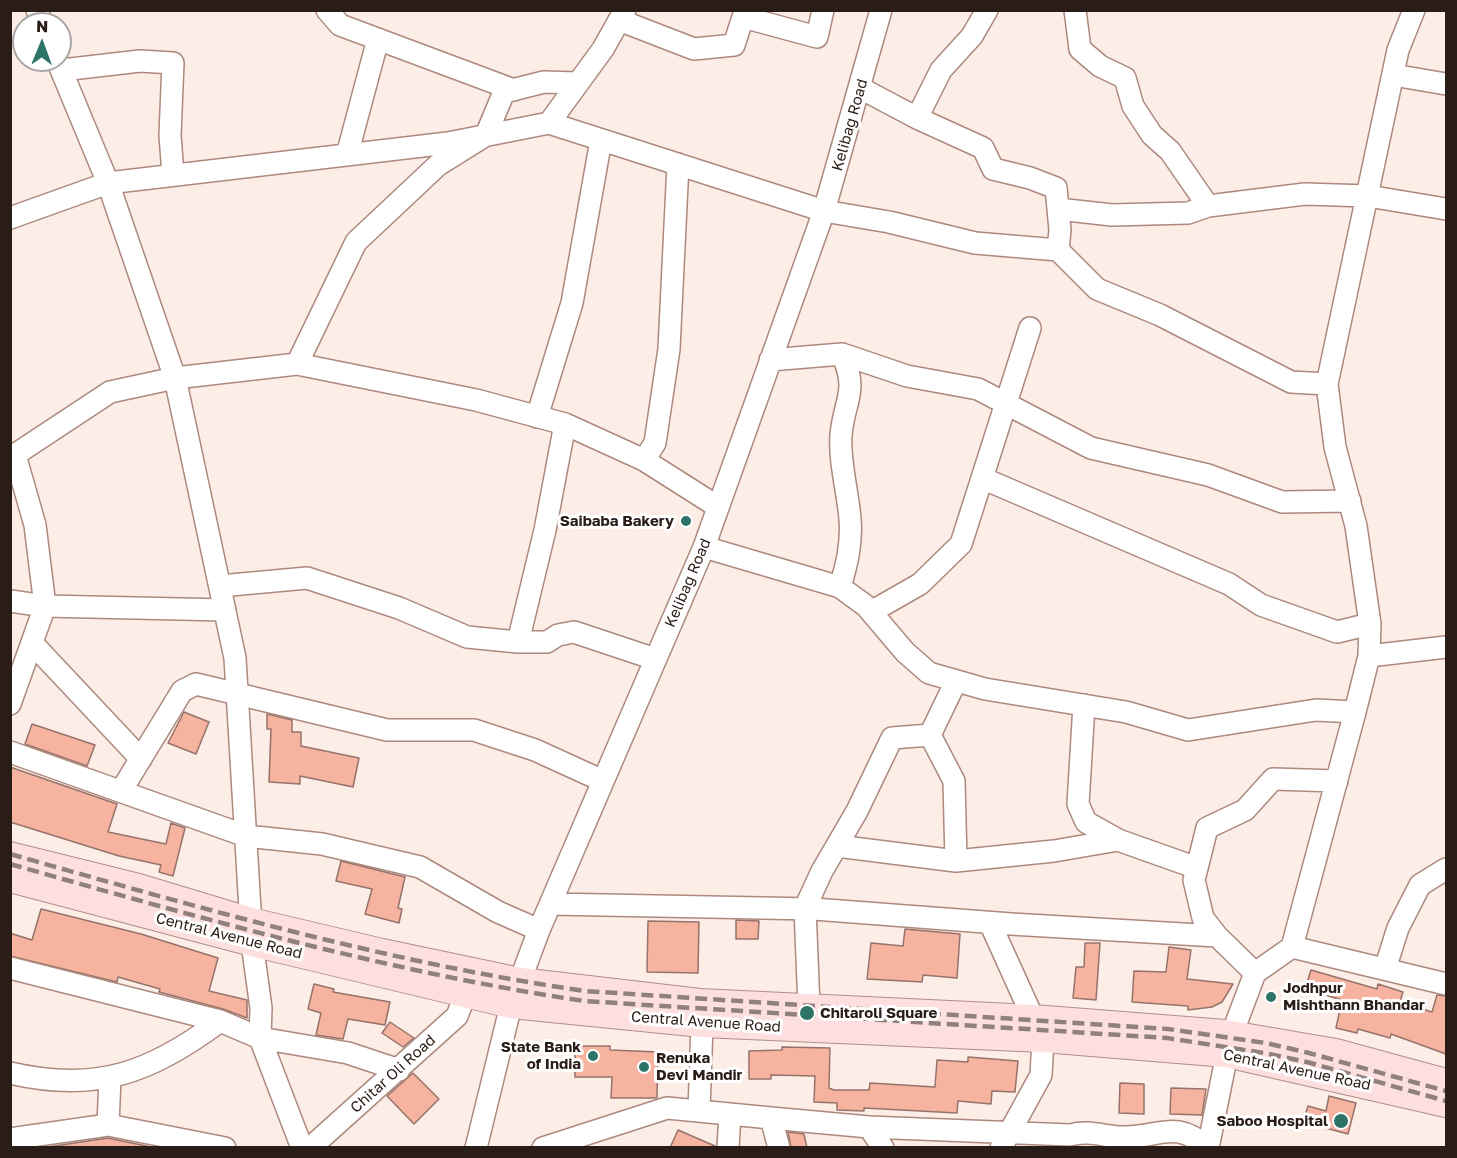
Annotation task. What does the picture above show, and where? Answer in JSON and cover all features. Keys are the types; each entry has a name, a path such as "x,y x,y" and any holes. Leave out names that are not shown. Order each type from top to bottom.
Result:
{"main road":[{"path":"10,855 135,886 252,932 382,952 520,981 700,1002 809,1007 1038,1029"},
{"name":"Central Avenue Road","path":"10,879 252,932 511,1005 702,1024 1038,1029 1230,1044 1446,1104"},
{"path":"1230,1044 1336,1052 1446,1082"}],"street":[{"path":"327,10 340,25 514,90"},
{"path":"549,123 623,13 694,49 734,45 743,18 817,37 823,10"},
{"name":"Kelibag Road","path":"476,1148 511,1005 539,930 704,547 824,211 881,10"},
{"path":"917,118 941,70 972,36 987,10"},
{"path":"1075,10 1080,49 1100,66 1125,78 1133,106 1152,135 1170,151 1208,206"},
{"path":"1208,1148 1230,1044 1255,973 1292,947 1369,656 1370,624 1356,526 1335,447 1327,384 1398,50 1414,10"},
{"path":"347,155 378,39"},
{"path":"72,64 140,61 174,63 170,135 173,175"},
{"path":"63,72 108,183 175,378 236,658 252,932 261,1008 260,1038 302,1148"},
{"path":"1394,75 1446,84"},
{"path":"297,364 356,242 438,165 486,135 504,92 544,82 578,83"},
{"path":"861,85 866,91 917,118 983,148 993,169 1030,178 1056,188 1060,230 1058,250"},
{"path":"10,218 108,183 448,143 549,123 824,211 889,222 975,243 1058,250 1097,290 1160,315 1291,382 1327,384"},
{"path":"537,417 572,303 601,140"},
{"path":"644,460 655,442 669,349 678,164"},
{"path":"1058,209 1112,215 1188,213 1208,206 1305,194 1368,196 1446,209"},
{"path":"872,612 921,584 961,544 1030,328"},
{"path":"770,360 842,354 907,376 978,389 1091,448 1208,475 1282,502 1350,501"},
{"path":"840,587 850,553 850,519 841,435 850,398 850,373 842,354"},
{"path":"12,693 45,606 35,525 13,457 110,392 175,378 297,364 476,400 565,424 644,460 718,507"},
{"path":"518,642 545,530 565,424"},
{"path":"982,478 1229,584 1261,605 1337,632 1370,624"},
{"path":"704,547 840,587 872,612 904,652 929,673 985,689 1126,712 1188,730 1316,710 1355,712"},
{"path":"220,586 307,578 399,608 467,637 518,642 547,642 558,635 574,632 655,659"},
{"path":"10,601 45,606 225,610"},
{"path":"32,643 141,759"},
{"path":"1369,656 1446,647"},
{"path":"930,735 956,681"},
{"path":"121,791 182,691 196,684 387,730 474,730 536,750 603,781"},
{"path":"1084,705 1078,804 1086,822 1118,840 1197,868"},
{"path":"809,1007 805,908 857,811 892,738 930,735"},
{"path":"930,735 954,781 956,861"},
{"path":"10,752 246,836 322,844 420,867 498,912 539,930"},
{"path":"1255,973 1217,936 1203,918 1194,880 1208,828 1245,810 1272,779 1337,781"},
{"path":"837,846 956,861 1054,851 1118,840"},
{"path":"1385,969 1398,928 1420,885 1446,869"},
{"path":"551,904 805,908 990,923 1217,936"},
{"path":"990,923 1038,1029 1041,1075 1005,1140"},
{"path":"1292,947 1446,984"},
{"path":"10,968 220,1021 260,1038 348,1053 399,1070"},
{"name":"Chitar Oli Road","path":"310,1148 458,1016 466,993"},
{"path":"10,1073 56,1081 97,1081 110,1078 169,1055 189,1044 220,1021"},
{"path":"699,1111 702,1024"},
{"path":"108,1125 110,1078"},
{"path":"543,1148 667,1108 1005,1140 1068,1141 1080,1132 1126,1142 1166,1130 1193,1134 1208,1148"},
{"path":"728,1148 730,1114"},
{"path":"771,1118 779,1148"},
{"path":"10,1138 108,1125 225,1148"},
{"path":"869,1127 883,1148"}],"building":[{"path":"184,712 209,722 196,754 168,743"},
{"path":"267,714 292,720 292,732 301,732 301,746 359,758 353,787 300,776 300,784 269,782 271,729 267,729"},
{"path":"32,724 95,745 87,766 25,744"},
{"path":"10,767 117,804 108,832 166,844 171,823 185,828 173,876 159,872 161,865 119,856 10,822"},
{"path":"341,861 405,877 398,908 402,909 399,923 365,914 372,889 336,881"},
{"path":"41,909 141,934 218,958 209,991 247,1000 247,1018 223,1009 159,992 160,989 118,977 117,982 10,956 10,933 32,940"},
{"path":"736,920 759,921 758,939 736,939"},
{"path":"648,921 699,922 698,973 647,972"},
{"path":"905,929 960,934 957,978 923,975 922,982 867,979 871,943 903,946"},
{"path":"1085,943 1100,943 1096,1000 1073,998 1076,967 1084,967"},
{"path":"1169,947 1191,950 1187,979 1233,984 1222,1002 1212,1007 1188,1010 1188,1006 1132,1002 1134,971 1166,972"},
{"path":"1311,970 1377,989 1378,984 1403,992 1400,1002 1432,1012 1437,995 1446,996 1446,1054 1391,1034 1390,1038 1358,1029 1357,1033 1336,1028 1342,1000 1305,989"},
{"path":"314,984 334,989 333,992 390,1002 385,1025 348,1019 343,1039 316,1035 321,1013 308,1009"},
{"path":"390,1022 414,1038 403,1047 382,1033"},
{"path":"575,1046 610,1046 610,1050 658,1052 657,1098 611,1098 612,1077 575,1077"},
{"path":"782,1047 830,1048 829,1088 834,1090 869,1090 870,1083 935,1087 937,1060 968,1062 968,1057 1018,1061 1015,1092 992,1091 991,1104 958,1101 957,1113 864,1108 864,1111 837,1110 837,1103 814,1102 815,1076 771,1075 771,1079 749,1079 749,1051 782,1050"},
{"path":"413,1073 439,1099 414,1124 387,1096"},
{"path":"1120,1083 1144,1084 1144,1114 1119,1113"},
{"path":"1171,1088 1206,1089 1202,1115 1170,1114"},
{"path":"1329,1096 1356,1103 1348,1134 1303,1122 1308,1106 1326,1111"},
{"path":"678,1130 715,1146 715,1148 670,1148"},
{"path":"788,1132 804,1134 807,1148 791,1148"},
{"path":"108,1138 156,1148 41,1148"}],"railway":[{"path":"10,854 224,914 367,950 512,979 585,991 1168,1029 1266,1043 1446,1091"},
{"path":"10,864 295,942 511,989 584,1001 1167,1038 1307,1062 1446,1101"}],"place":[{"name":"Saibaba Bakery","path":"686,521"},
{"name":"Jodhpur Mishthann Bhandar","path":"1271,997"},
{"name":"Chitaroli Square","path":"807,1013"},
{"name":"State Bank of India","path":"593,1056"},
{"name":"Renuka Devi Mandir","path":"644,1067"},
{"name":"Saboo Hospital","path":"1341,1121"}]}
